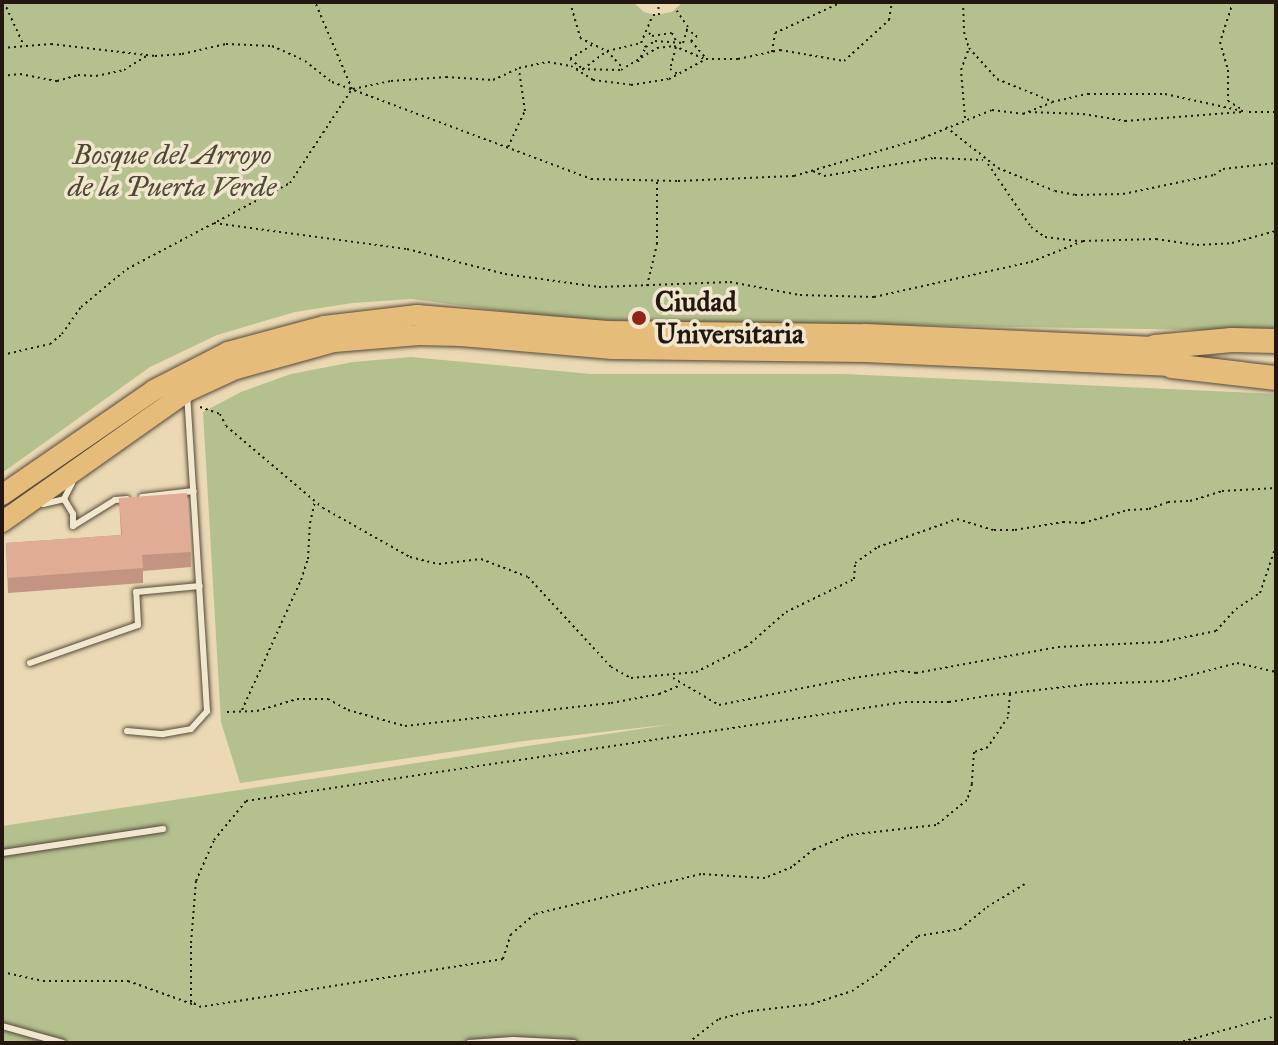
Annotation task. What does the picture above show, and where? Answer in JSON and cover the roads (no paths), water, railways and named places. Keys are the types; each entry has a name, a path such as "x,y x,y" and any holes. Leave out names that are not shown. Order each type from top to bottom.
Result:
{"highway":[{"path":"1155,347 1232,340 1276,341"},
{"path":"1155,347 1276,352"},
{"path":"1172,366 1276,369"},
{"path":"1172,366 1276,378"}],"main road":[{"path":"2,495 154,390 228,352 324,326 417,315 607,331 865,334 1155,347"},
{"path":"2,522 159,408 193,400 236,369 334,342 419,335 612,349 926,354 1172,366"}],"lane":[{"path":"127,731 163,734 191,729 207,711 194,491 193,400"},
{"path":"159,408 68,487 64,499 73,514 73,526 115,500 194,491"},
{"path":"2,528 52,499 64,499"},
{"path":"30,663 138,625 136,592 200,586"},
{"path":"2,853 163,829"},
{"path":"2,1026 63,1043"},
{"path":"469,1043 513,1040 574,1043"}],"place":[{"name":"Ciudad Universitaria","path":"639,318"}],"park label":[{"name":"Bosque del Arroyo de la Puerta Verde","path":"172,171"}]}
